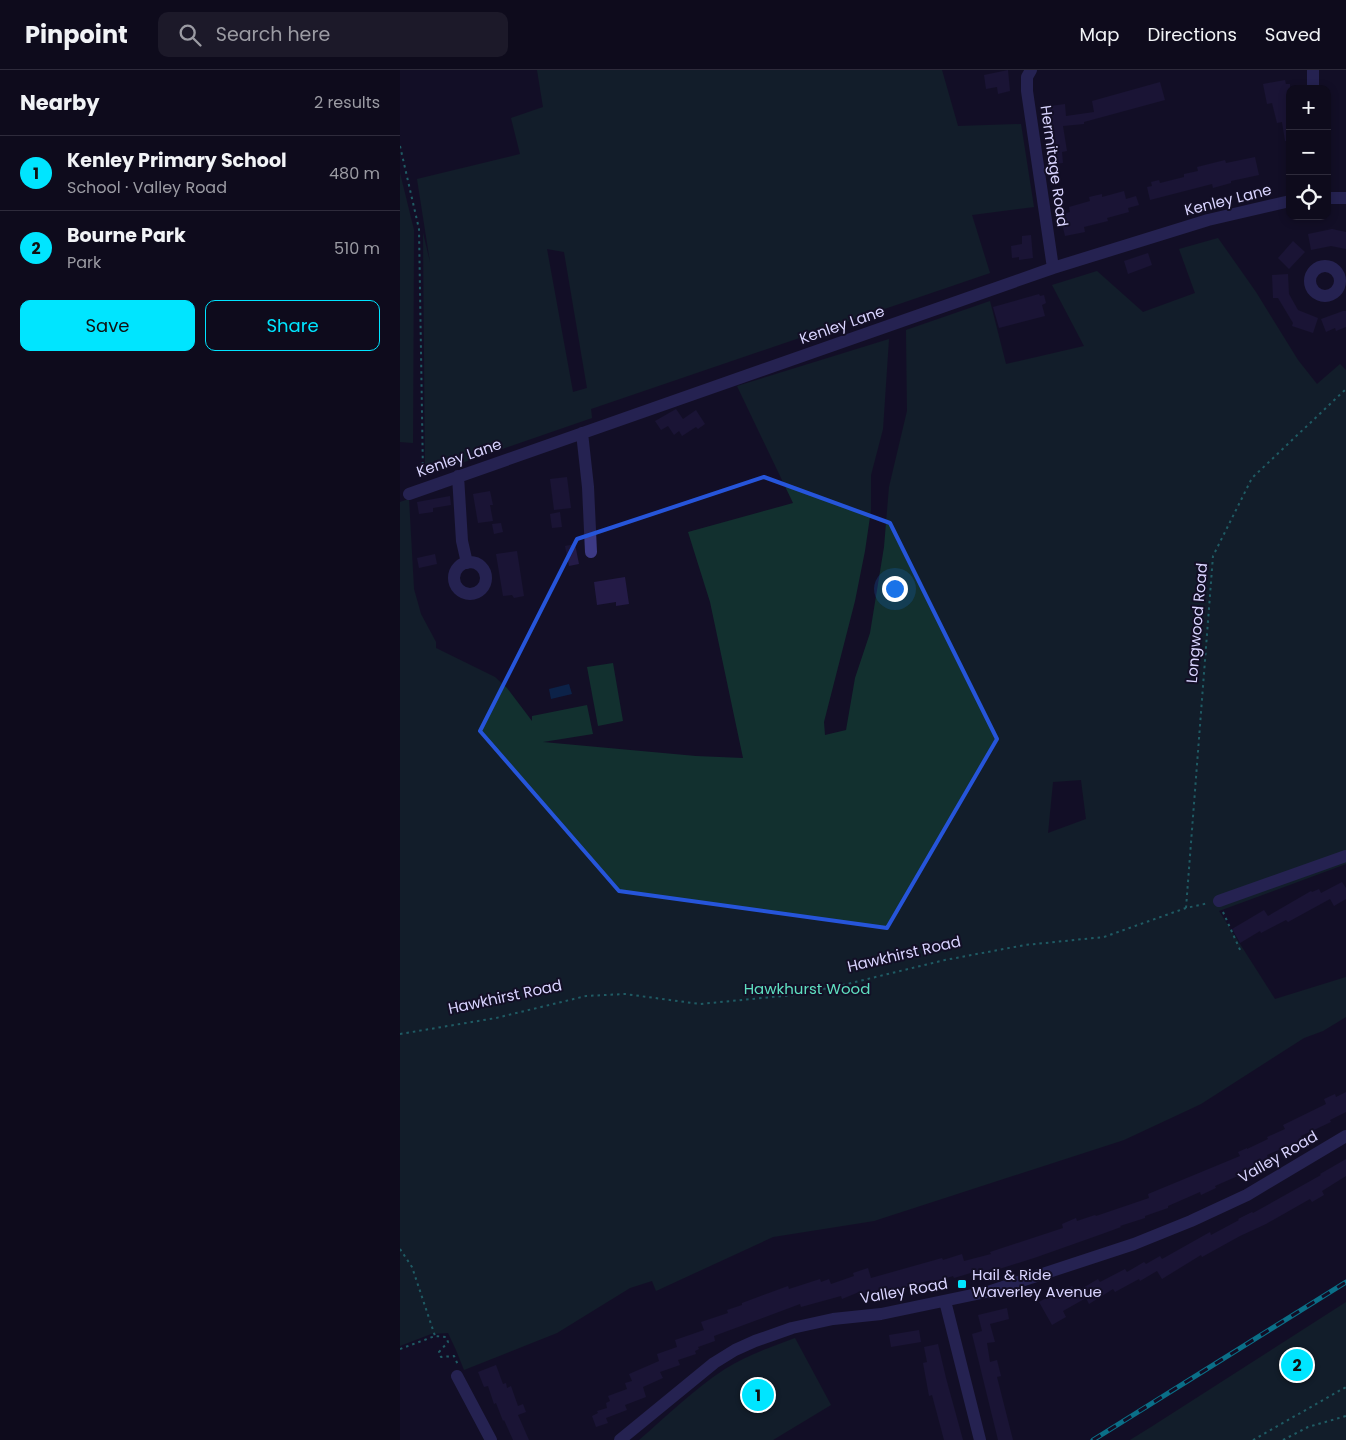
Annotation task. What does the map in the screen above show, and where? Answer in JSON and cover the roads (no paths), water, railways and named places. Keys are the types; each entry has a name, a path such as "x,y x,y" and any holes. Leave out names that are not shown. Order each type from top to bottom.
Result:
{"street":[{"name":"Hermitage Road","path":"1031,70 1027,77 1027,91 1053,268"},
{"path":"1312,70 1313,85"},
{"path":"1331,198 1346,198"},
{"name":"Kenley Lane","path":"409,494 1053,268 1208,220 1286,202"},
{"path":"582,433 588,487 591,552"},
{"path":"458,476 462,541 467,563"},
{"path":"1219,901 1346,856"},
{"name":"Valley Road","path":"620,1440 714,1363 735,1350 792,1328 825,1321 881,1314 991,1291 1134,1244 1183,1225 1247,1195 1346,1136"},
{"path":"945,1301 980,1440"},
{"path":"457,1376 491,1440"}],"water":[{"path":"569,684 572,694 551,699 549,689"}],"railway":[{"path":"1093,1440 1346,1282"}],"place":[{"name":"Hail & Ride Waverley Avenue","path":"962,1284"},
{"name":"Bourne Park","path":"1297,1365"},
{"name":"Kenley Primary School","path":"758,1395"}],"park label":[{"name":"Hawkhurst Wood","path":"807,989"}]}
